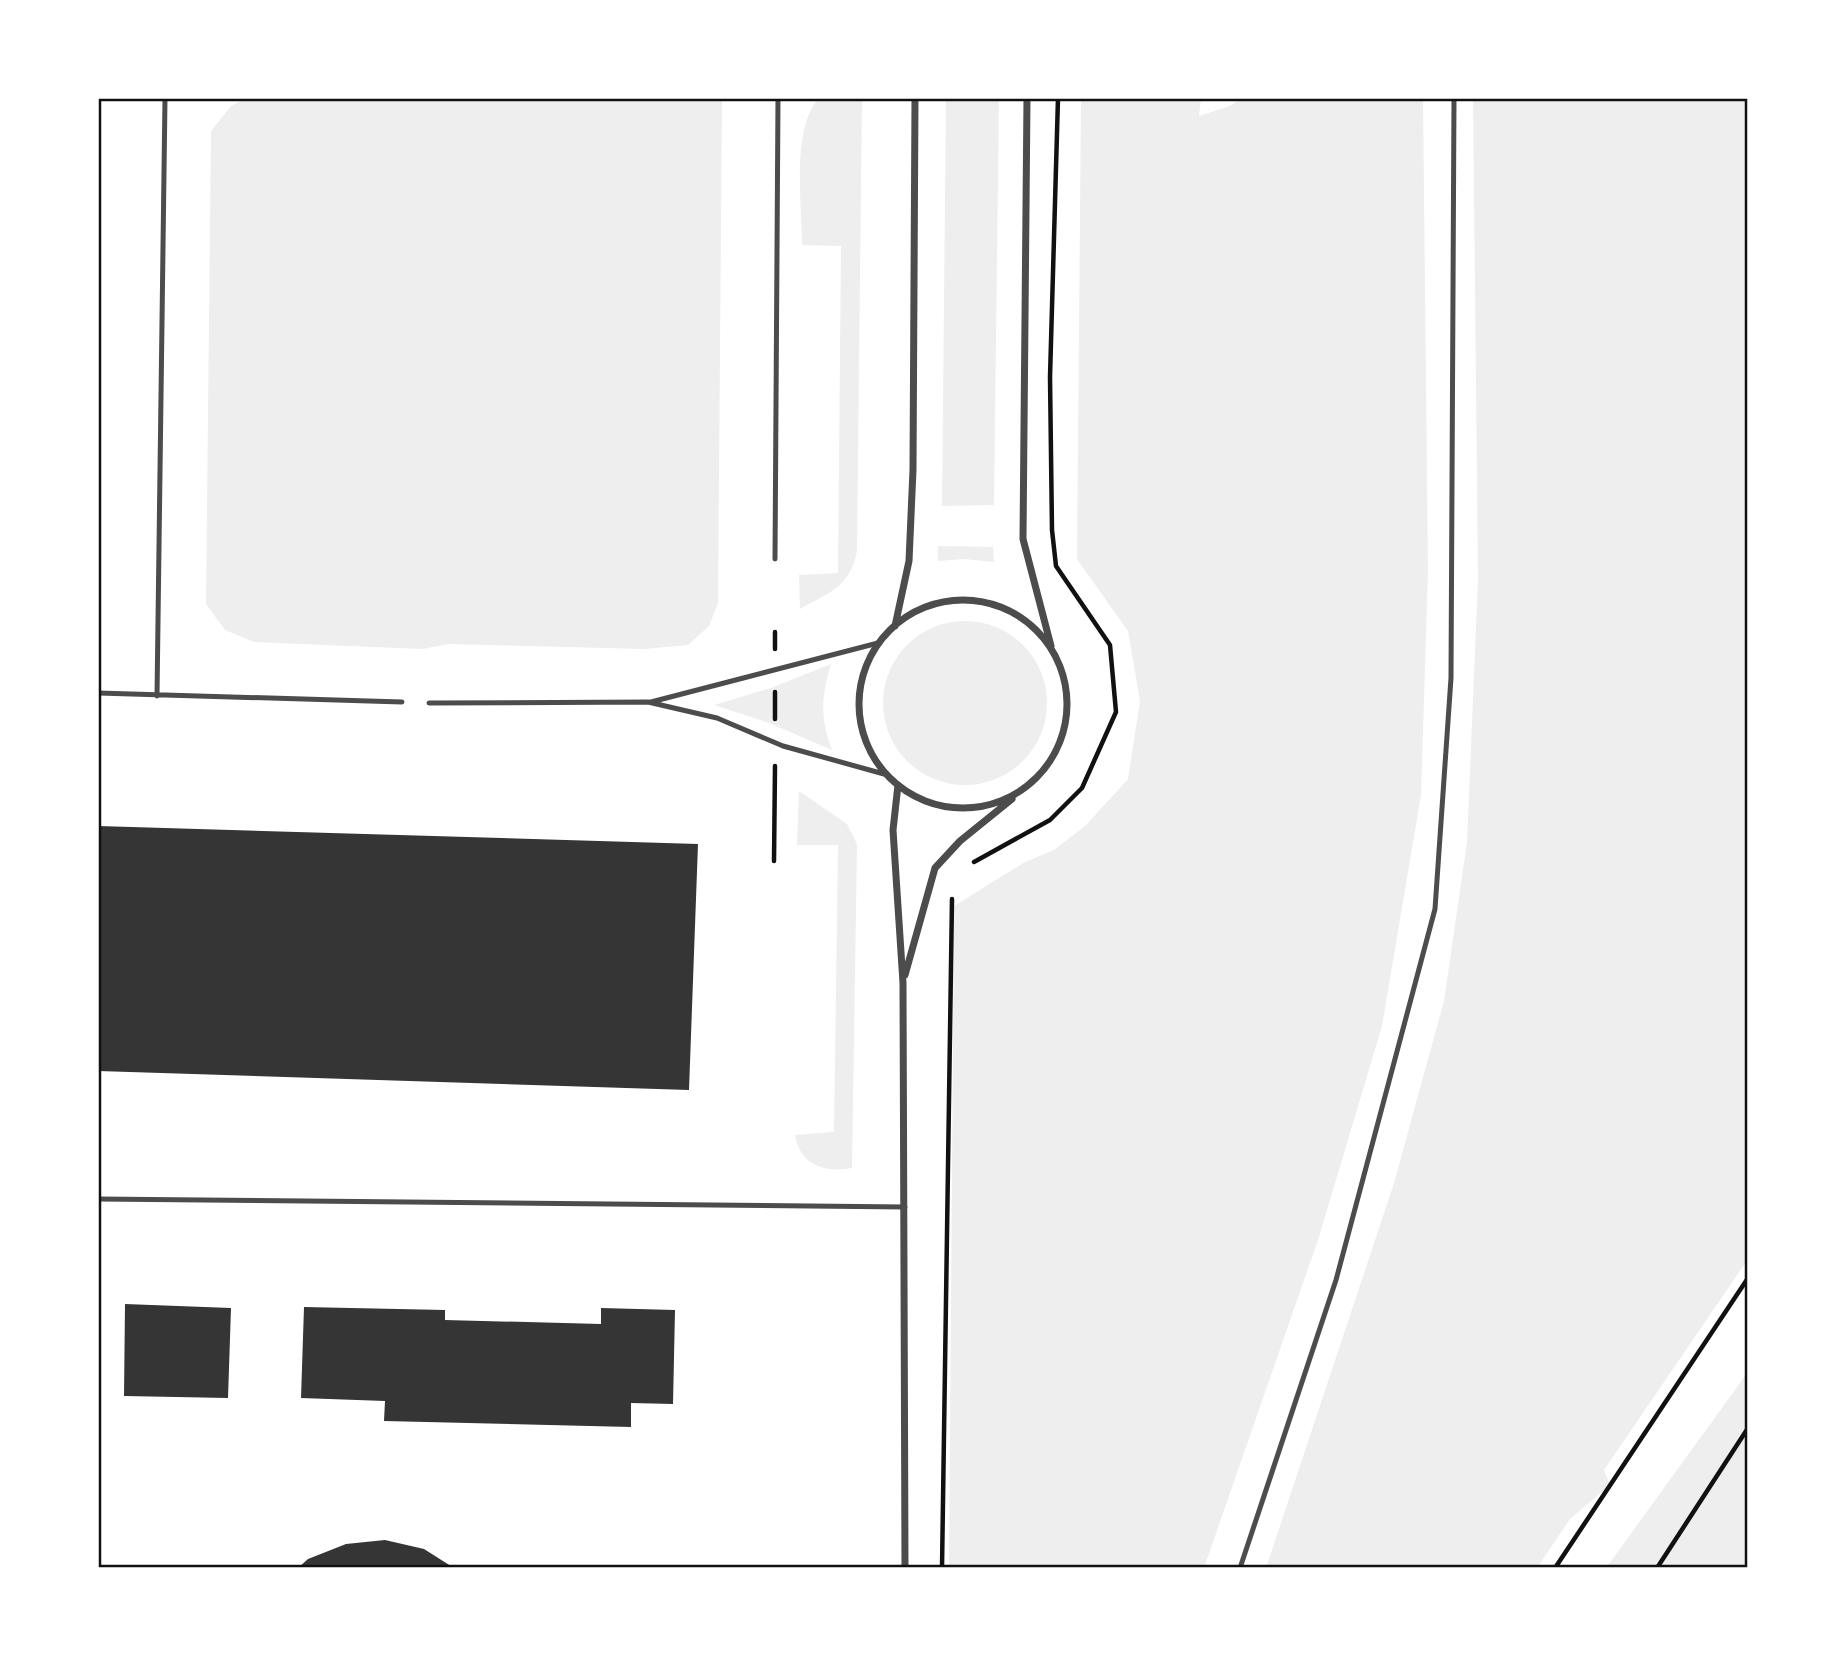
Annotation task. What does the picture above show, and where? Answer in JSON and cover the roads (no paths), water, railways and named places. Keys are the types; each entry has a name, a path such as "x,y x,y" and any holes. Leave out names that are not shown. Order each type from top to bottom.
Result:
{"street":[{"path":"894,627 909,561 913,470 915,98"},
{"path":"903,983 935,868 960,841 1036,780 1062,740 1067,716 1067,690 1051,647 1023,539 1027,98"},
{"path":"1036,780 1013,796 979,808 946,808 913,797 884,774 873,758 860,724 863,674 878,643 905,617 927,605 973,600 993,603 1019,615 1051,647"},
{"path":"898,785 893,830 903,983 905,1568"}],"lane":[{"path":"157,696 166,98"},
{"path":"775,559 778,98"},
{"path":"1240,1568 1336,1280 1435,909 1451,678 1454,98"},
{"path":"648,702 878,643"},
{"path":"98,693 402,702"},
{"path":"429,703 648,702 717,718 783,746 884,774"},
{"path":"98,1199 905,1207"}]}
